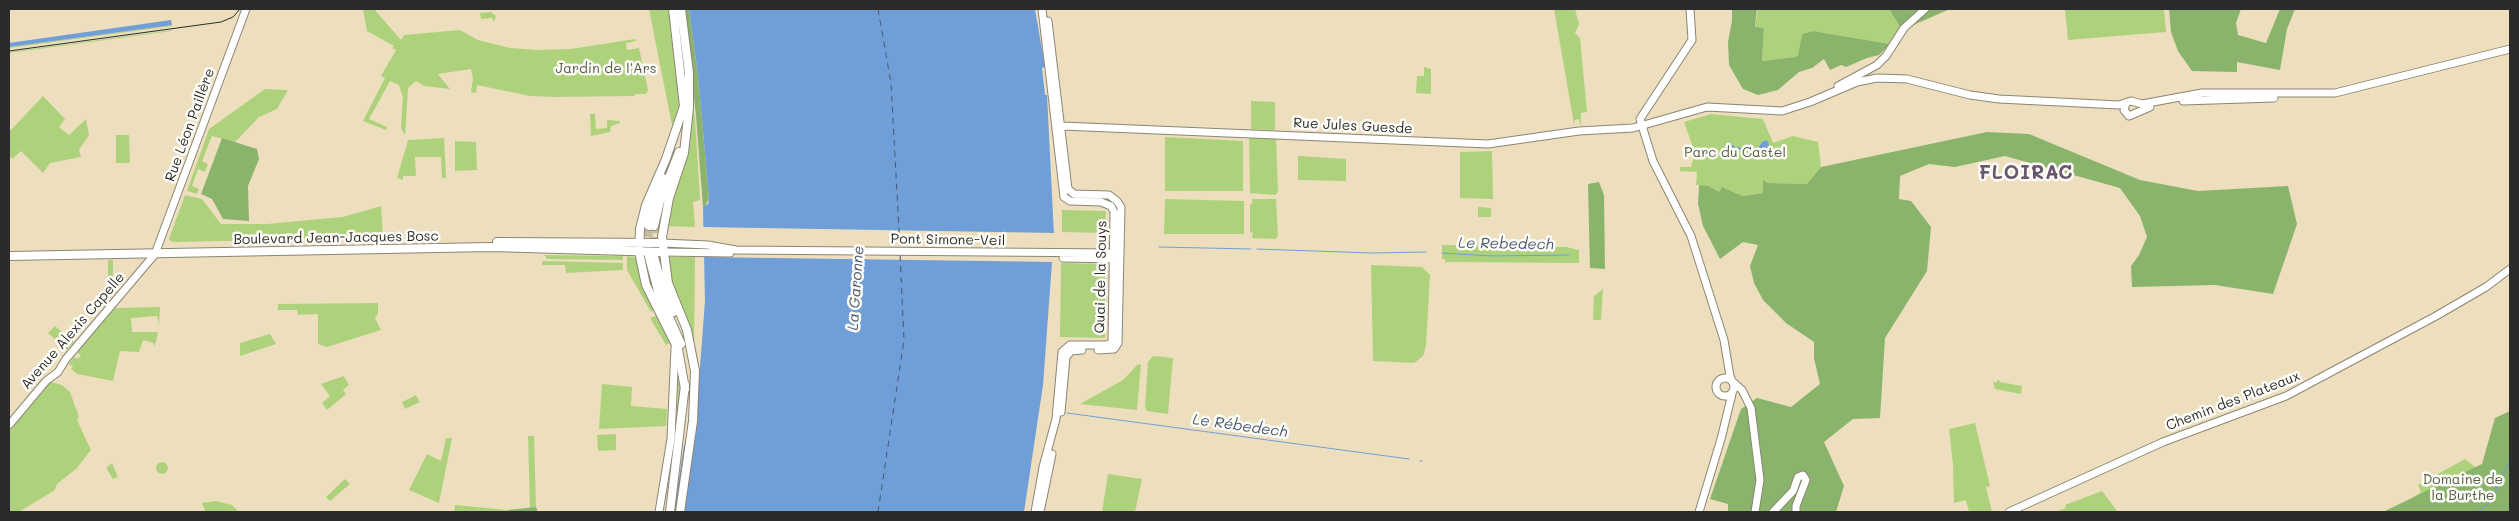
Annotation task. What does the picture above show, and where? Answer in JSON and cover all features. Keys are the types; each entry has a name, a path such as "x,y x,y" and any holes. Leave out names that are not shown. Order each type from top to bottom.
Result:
{"main road":[{"path":"673,9 684,99 672,156 655,200 652,226 678,158 689,113"},
{"path":"680,512 694,404 695,371 691,342 670,290 662,243 665,213 683,159 689,113 689,73 681,9"},
{"path":"678,126 646,205 639,252 646,285 673,338 681,362 685,389"},
{"name":"Boulevard Jean-Jacques Bosc","path":"9,256 491,242 662,243"},
{"name":"Boulevard Jean-Jacques Bosc","path":"9,251 484,247 663,252"},
{"path":"670,512 685,389 685,364 682,346 659,294 652,257 664,292 685,338 694,404"}],"street":[{"name":"Rue Léon Paillère","path":"157,251 246,9"},
{"path":"1042,9 1053,97 1060,129"},
{"name":"Quai de la Souys","path":"1035,512 1043,467 1056,419 1062,352 1070,345 1105,345 1112,343 1121,207 1117,201 1108,195 1074,194 1068,189 1046,9"},
{"path":"1690,9 1692,40 1642,112 1642,125 1652,162 1691,236 1720,330 1732,381 1733,392 1699,512"},
{"path":"1838,91 1837,88 1840,84 1882,60 1904,28 1925,9"},
{"path":"1838,91 1867,80 1893,78 1984,98 2119,105 2126,103 2142,104 2202,93 2330,94 2510,48"},
{"path":"1838,91 1868,83 1893,81 1984,101 2119,108 2132,116 2138,112 2161,105 2194,100 2335,97 2397,78"},
{"name":"Rue Jules Guesde","path":"1060,129 1364,138 1462,144 1501,143 1579,131 1623,129 1707,107 1782,111 1838,91"},
{"path":"2124,112 2126,103"},
{"path":"2136,103 2138,112"},
{"name":"Pont Simone-Veil","path":"662,243 687,248 1117,256"},
{"name":"Pont Simone-Veil","path":"663,252 687,248"},
{"name":"Avenue Alexis Capelle","path":"9,425 46,381 58,372 66,359 157,251"},
{"name":"Quai de la Souys","path":"1040,512 1059,428 1068,354 1074,350 1111,350 1118,343 1117,256"},
{"name":"Chemin des Plateaux","path":"2009,512 2163,442 2284,397 2436,316 2486,287 2510,269"},
{"path":"1720,330 1725,367 1722,379 1716,388 1728,408"},
{"path":"659,512 671,431 676,355 673,338"},
{"path":"1722,379 1736,382 1745,395 1753,415 1754,442 1760,480 1755,512"},
{"path":"1722,396 1733,392 1745,395"},
{"path":"1773,512 1792,491 1798,477 1803,475 1806,478 1806,484 1796,506 1796,512"}],"green space":[{"name":"Jardin de l'Ars","path":"363,9 374,9 401,40 404,35 460,30 478,40 510,48 538,50 571,49 635,39 636,41 626,43 627,50 639,48 648,90 646,94 636,94 634,96 553,97 530,96 477,85 476,93 471,92 473,79 471,69 438,74 450,89 424,86 416,81 408,88 405,135 401,128 403,97 399,85 390,81 369,119 387,127 386,130 363,121 385,78 381,76 396,50 392,48 394,46 367,31"},
{"path":"649,9 669,9 681,111 673,130"},
{"path":"684,9 689,9 698,75 709,198 705,207 703,207 696,116"},
{"path":"1554,9 1575,9 1579,24 1575,33 1580,38 1587,112 1581,113 1581,127 1579,119 1575,120 1574,124"},
{"path":"1732,9 1757,9 1755,27 1764,28 1762,61 1795,57 1798,55 1802,34 1813,31 1890,44 1879,55 1846,67 1841,65 1830,70 1824,59 1812,68 1799,72 1778,90 1758,95 1743,89 1729,65 1728,42"},
{"path":"1758,9 1889,9 1900,27 1890,44 1813,31 1802,34 1798,55 1795,57 1762,61 1764,28 1755,28"},
{"path":"1889,9 1950,9 1902,30"},
{"path":"2065,9 2164,9 2166,32 2068,40"},
{"path":"2169,9 2241,9 2236,23 2238,35 2266,43 2280,9 2295,9 2287,29 2280,70 2237,62 2237,72 2192,71 2178,51 2171,32"},
{"path":"491,12 496,16 494,22 492,18 481,19 480,13"},
{"path":"172,26 9,48 9,47"},
{"path":"172,31 9,53 9,52"},
{"path":"1424,67 1431,69 1431,94 1416,93 1417,76 1424,76"},
{"path":"265,89 288,90 277,109 259,117 235,142 212,136 202,161 208,164 205,172 198,169 192,186 199,189 197,194 187,191 209,129"},
{"path":"43,96 65,119 59,127 69,135 86,119 89,135 79,150 81,157 50,163 43,173 21,151 12,159 9,155 9,132"},
{"path":"1251,101 1275,102 1275,130 1251,129"},
{"path":"692,105 695,117 700,200 693,202 695,227 664,226 684,162 691,129"},
{"path":"590,114 595,114 596,129 607,128 607,120 620,121 620,123 611,126 610,132 591,136"},
{"name":"Parc du Castel","path":"1711,114 1763,119 1773,143 1793,136 1818,142 1821,167 1807,184 1768,183 1763,180 1764,193 1743,196 1722,187 1719,192 1709,186 1696,185 1697,172 1680,171 1680,167 1691,167 1695,153 1684,122"},
{"path":"1987,132 2029,134 2140,180 2198,191 2288,186 2297,224 2273,294 2215,285 2132,287 2131,266 2139,255 2147,237 2140,216 2120,188 2005,156 1955,167 1929,164 1900,176 1899,199 1911,201 1931,227 1927,271 1885,338 1880,418 1853,419 1824,442 1844,486 1836,512 1728,512 1728,504 1710,499 1741,409 1757,398 1791,407 1820,384 1814,358 1814,342 1786,323 1763,300 1754,283 1750,266 1758,245 1743,242 1720,259 1703,226 1698,204 1699,185 1709,186 1719,192 1722,187 1743,196 1763,193 1763,180 1768,183 1807,184 1821,167"},
{"path":"116,135 129,135 130,163 116,163"},
{"path":"1165,137 1243,141 1243,191 1165,191"},
{"path":"1249,137 1276,138 1278,192 1275,195 1250,193"},
{"path":"222,138 257,149 259,159 248,186 249,221 223,219 212,199 201,194"},
{"path":"444,138 446,178 442,178 441,157 415,157 416,176 403,176 403,180 397,178 408,140"},
{"path":"455,141 476,142 477,170 455,171"},
{"path":"1492,151 1493,199 1460,198 1460,152"},
{"path":"1298,156 1346,159 1346,181 1298,180"},
{"path":"1599,182 1604,195 1605,269 1590,268 1588,184"},
{"path":"185,195 202,199 221,224 267,224 343,217 381,206 383,238 172,242 169,239"},
{"path":"1165,199 1244,201 1244,234 1164,234"},
{"path":"1252,199 1276,199 1278,235 1276,239 1252,238 1253,232 1250,233 1250,204 1252,204"},
{"path":"1478,207 1491,208 1491,217 1478,217"},
{"path":"1062,210 1106,211 1105,233 1062,232"},
{"path":"1442,245 1566,247 1579,250 1579,263 1445,262 1445,259 1442,259"},
{"path":"544,255 623,256 623,260 547,259"},
{"path":"627,256 638,258 655,309 651,312 627,270"},
{"path":"666,257 695,257 694,348 674,295"},
{"path":"108,260 113,260 113,278 108,280"},
{"path":"542,261 623,263 623,270 566,273 565,265 542,265"},
{"path":"1061,263 1105,264 1105,338 1060,337"},
{"path":"1371,265 1422,267 1430,275 1426,346 1423,356 1414,363 1373,361"},
{"path":"1603,289 1601,320 1593,320 1594,296"},
{"path":"378,303 378,314 375,318 381,330 327,347 318,344 318,314 298,315 297,310 278,310 278,304"},
{"path":"160,307 159,325 157,316 131,318 132,332 158,332 155,346 153,343 143,340 139,352 120,351 113,381 77,374 71,369 73,366 69,364 74,357 78,359 81,355 76,352 113,310 116,308"},
{"path":"658,315 671,342 666,345 650,318"},
{"path":"55,326 74,342 67,350 48,333"},
{"path":"270,334 276,344 240,356 240,343"},
{"path":"1153,356 1173,358 1168,414 1147,411 1145,407 1148,362"},
{"path":"678,364 682,382 679,415 677,415"},
{"path":"1141,364 1137,410 1080,404 1123,380 1137,365"},
{"path":"344,376 349,385 343,390 346,394 327,410 322,403 330,396 321,384"},
{"path":"1998,379 2000,382 2022,386 2021,394 1995,389 1993,381 1996,383"},
{"path":"51,382 62,385 70,392 79,417 77,420 91,450 76,469 57,484 55,490 19,512 9,512 9,431"},
{"path":"602,384 632,387 631,406 667,409 666,426 599,429"},
{"path":"416,395 420,402 405,409 402,402"},
{"name":"Domaine de la Burthe","path":"2510,411 2510,512 2383,512 2482,464 2495,418"},
{"path":"1975,423 1990,486 1986,487 1992,512 1969,512 1966,500 1954,503 1953,464 1949,429"},
{"path":"616,434 616,450 598,451 597,435"},
{"path":"528,436 534,436 536,507 530,508"},
{"path":"446,438 452,438 439,503 409,490 427,454 441,461"},
{"name":"Domaine de la Burthe","path":"2465,459 2485,475 2510,512 2393,512 2421,492 2418,485"},
{"path":"162,462 168,468 162,474 156,468"},
{"path":"112,463 118,477 113,479 106,468"},
{"path":"1108,474 1142,479 1135,512 1102,512"},
{"path":"345,479 350,484 330,501 326,497"},
{"path":"2102,491 2118,512 2055,512 2066,508 2065,505"},
{"path":"216,501 232,505 239,512 201,512 205,510 202,503"},
{"path":"455,505 508,510 508,512 454,512"},
{"path":"536,507 538,512 508,512 508,510"}],"water":[{"name":"La Garonne","path":"689,9 1035,9 1045,67 1042,68 1045,95 1047,95 1054,235 1043,385 1024,512 674,512 684,445 695,434 705,301 703,207 708,204 709,198 698,75"},
{"path":"171,20 172,25 9,47 9,43"},
{"path":"1767,140 1769,145 1767,149 1758,152 1751,147 1741,150 1724,145 1729,142 1735,147 1743,148 1749,144 1757,150 1762,142"}],"pier":[{"path":"702,227 1056,233 1055,262 702,257"}],"waterway":[{"path":"1159,247 1251,249"},
{"path":"1257,249 1372,253 1426,252"},
{"name":"Le Rebedech","path":"1442,253 1492,256 1569,255"},
{"name":"Le Rébedech","path":"1067,413 1409,459"},
{"path":"2477,512 2491,502 2510,460"}],"ferry route":[{"path":"878,9 891,83 900,249"},
{"path":"878,512 904,340 900,253"}],"tunnel":[{"path":"648,249 649,226"},
{"path":"654,226 654,257"}],"tram line":[{"path":"9,51 221,22 233,17 240,9"}],"district":[{"name":"FLOIRAC","path":"2026,173"}]}
